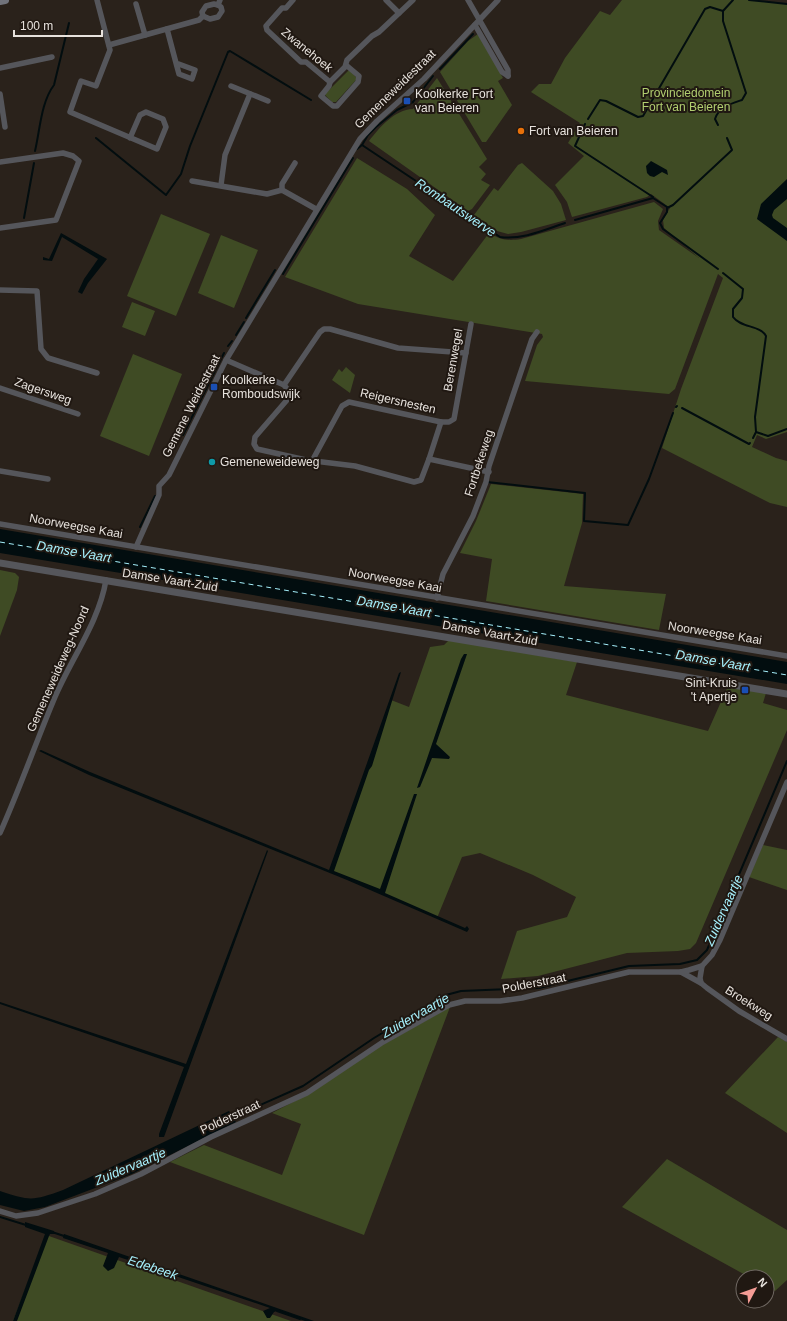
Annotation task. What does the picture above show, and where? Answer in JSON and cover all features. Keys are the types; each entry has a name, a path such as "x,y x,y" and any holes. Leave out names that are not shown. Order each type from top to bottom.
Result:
{"main road":[{"path":"0,1 6,0"}],"street":[{"path":"96,0 110,50 96,86 81,81 70,112 130,138 157,149 166,127 163,119 146,112 140,115 130,138"},
{"name":"Zwanehoek","path":"293,0 286,8 282,8 266,26 266,30 301,62 306,62 330,82"},
{"path":"386,0 399,13"},
{"path":"346,65 359,76 358,82 337,106 334,106 322,96 330,82 346,65 347,60 413,0"},
{"path":"468,0 479,20 508,70 508,76 502,72 475,25 479,20 498,0"},
{"path":"219,3 222,11 218,17 210,19 204,16 202,12 206,6 219,3"},
{"path":"136,4 145,35"},
{"path":"109,45 199,20 204,16"},
{"name":"Gemeneweidestraat","path":"300,237 364,134 377,121 411,93 475,25"},
{"path":"167,29 176,64"},
{"path":"0,68 52,57"},
{"path":"231,86 268,101"},
{"path":"0,94 5,127"},
{"path":"221,185 225,155 250,94"},
{"path":"0,162 63,153 73,156 79,161 56,220 47,223 0,228"},
{"path":"282,190 282,184 295,163"},
{"path":"192,181 267,194 282,190 316,209"},
{"name":"Gemene Weidestraat","path":"136,547 159,495 159,486 169,475 226,360 300,237"},
{"path":"0,290 37,291 41,349 48,358 98,373"},
{"name":"Berenwegel","path":"441,422 449,422 454,419 471,324"},
{"path":"284,385 320,332 324,330 330,329 398,348 466,353"},
{"name":"Fortbekeweg","path":"437,598 443,574 473,516 489,472 532,339 537,332"},
{"path":"226,360 284,385 288,390 287,400 255,437 254,444 258,448 312,461 355,466 414,482 421,480 441,422"},
{"name":"Zagersweg","path":"0,388 78,414"},
{"name":"Reigersnesten","path":"312,461 342,406 350,402 441,422"},
{"path":"429,459 489,472"},
{"path":"0,471 48,479"},
{"name":"Noorweegse Kaai","path":"0,524 787,656"},
{"name":"Damse Vaart-Zuid","path":"0,563 787,694"},
{"name":"Gemeneweideweg-Noord","path":"0,833 21,786 55,697 100,604 106,580"},
{"path":"701,983 700,973 702,966 712,955 720,940 787,782"},
{"name":"Polderstraat","path":"0,1211 16,1216 38,1213 95,1194 141,1174 211,1137 307,1093 383,1042 449,1005 465,1002 500,1001 529,997 629,972 681,972 702,966"},
{"name":"Broekweg","path":"681,972 701,983 739,1011 787,1039"}],"green space":[{"name":"Provinciedomein Fort van Beieren","path":"622,0 753,0 787,4 787,432 766,439 757,435 752,447 776,458 787,461 787,507 770,503 662,448 681,389 723,278 718,274 675,389 669,394 525,381 537,345 543,337 542,334 358,304 285,277 357,158 407,189 435,215 409,256 453,281 489,233 505,239 521,239 654,202 663,209 658,221 659,230 699,258 664,228 663,220 670,208 651,194 647,197 572,217 567,202 555,185 584,156 568,143 580,123 531,92 539,84 551,84 565,58 600,11 610,15"},
{"path":"478,34 503,78 498,81 512,105 486,142 482,142 440,72 468,41"},
{"path":"349,70 356,77 356,80 336,102 332,102 325,95 326,93"},
{"path":"437,78 487,159 479,167 486,174 481,180 490,185 472,209 468,211 369,141 388,120 400,112 413,109"},
{"path":"522,163 553,191 561,204 566,220 521,232 508,234 497,231 474,215 494,188 498,191 518,165"},
{"path":"161,214 210,234 176,316 127,296"},
{"path":"221,235 258,250 234,308 198,293"},
{"path":"132,302 155,311 145,336 122,327"},
{"path":"133,354 182,374 149,456 100,436"},
{"path":"346,367 355,375 350,393 332,380 339,369 342,372"},
{"path":"491,484 583,494 582,523 564,586 666,594 659,630 486,601 492,559 460,553 476,521"},
{"path":"0,570 15,573 19,577 17,590 0,636"},
{"path":"449,640 577,662 566,695 708,731 728,686 766,693 763,703 787,710 787,730 696,943 690,949 678,951 627,953 538,976 501,979 517,931 567,917 576,897 533,875 480,853 462,857 437,918 332,871 391,700 409,707 430,647 444,645"},
{"path":"763,845 787,850 787,890 749,877"},
{"path":"450,1007 364,1235 170,1162 204,1145 282,1175 301,1124 272,1113 314,1091 379,1047"},
{"path":"778,1037 787,1042 787,1133 725,1093"},
{"path":"667,1159 787,1230 787,1280 775,1291 775,1269 735,1269 622,1207"},
{"path":"46,1235 291,1321 13,1321"}],"water":[{"path":"651,161 667,170 668,175 662,172 654,177 650,176 647,173 646,166"},
{"path":"787,179 787,199 774,210 772,215 773,218 787,228 787,241 757,219 761,204"},
{"path":"61,233 107,259 88,283 82,294 78,292 84,279 98,259 62,237 52,261 43,260 43,257 49,259"},
{"name":"Damse Vaart","path":"0,529 787,662 787,684 0,553"},
{"path":"464,654 467,654 436,744 450,757 449,759 432,758 420,787 417,788 461,659"},
{"path":"401,672 372,766 369,770 334,871 380,889 414,794 417,794 385,893 465,928 467,926 469,929 467,932 347,880 89,775 39,751 41,750 90,772 329,870 399,673"},
{"path":"267,850 268,851 164,1137 159,1137 159,1134 184,1067 0,1004 0,1002 186,1064"},
{"path":"229,1111 236,1122 132,1174 45,1207 24,1211 0,1205 0,1191 25,1198 38,1198 53,1194"},
{"path":"25,1222 54,1231 56,1234 50,1234 49,1236 17,1321 13,1321 45,1234 25,1227"},
{"path":"64,1234 314,1321 305,1321 277,1311 274,1312 270,1318 267,1318 263,1311 270,1308 119,1257 114,1268 108,1271 103,1266 108,1253 63,1238"}],"waterway":[{"path":"588,119 600,100 606,101 638,117 643,116 705,9 710,7 723,11 733,0"},
{"path":"749,0 787,4"},
{"path":"718,125 715,119 719,112 729,105 742,100 746,93 723,21 723,11"},
{"path":"35,151 46,100 54,85 69,23"},
{"path":"440,69 473,34"},
{"path":"96,138 166,195 181,174 190,146 228,52 230,51 311,100"},
{"path":"362,145 368,135 376,127 397,110 413,102 433,76"},
{"path":"585,124 575,146 653,197"},
{"path":"667,208 673,205 732,150 727,138"},
{"name":"Rombautswerve","path":"357,149 362,145 500,237 508,238 525,236 565,223"},
{"name":"Rombautswerve","path":"283,274 353,158"},
{"path":"24,218 34,163"},
{"name":"Rombautswerve","path":"575,220 653,198 667,207 667,212 660,223 663,229 718,269"},
{"name":"Rombautswerve","path":"246,318 275,270"},
{"name":"Rombautswerve","path":"723,273 743,289 742,298 733,309 733,317 736,321 759,330 766,336 755,417 756,432 768,436 787,429"},
{"name":"Rombautswerve","path":"236,335 244,322"},
{"name":"Rombautswerve","path":"228,346 232,341"},
{"name":"Rombautswerve","path":"183,435 224,353"},
{"path":"682,408 749,444 750,443"},
{"path":"487,482 585,493 584,521 628,525 649,479 673,413"},
{"name":"Rombautswerve","path":"753,438 756,432"},
{"name":"Rombautswerve","path":"140,527 155,496"},
{"name":"Zuidervaartje","path":"231,1118 303,1086 374,1038 446,995 461,991 539,988 629,966 680,964 697,960 707,950 787,761"},
{"name":"Edebeek","path":"0,1217 26,1225"},
{"name":"Edebeek","path":"55,1233 64,1236"},
{"name":"Edebeek","path":"277,1311 300,1319"}],"ferry route":[{"path":"0,542 787,675"}],"place":[{"name":"Koolkerke Fort van Beieren","path":"407,101"},
{"name":"Fort van Beieren","path":"521,131"},
{"name":"Koolkerke Romboudswijk","path":"214,387"},
{"name":"Gemeneweideweg","path":"212,462"},
{"name":"Sint-Kruis 't Apertje","path":"745,690"}]}
